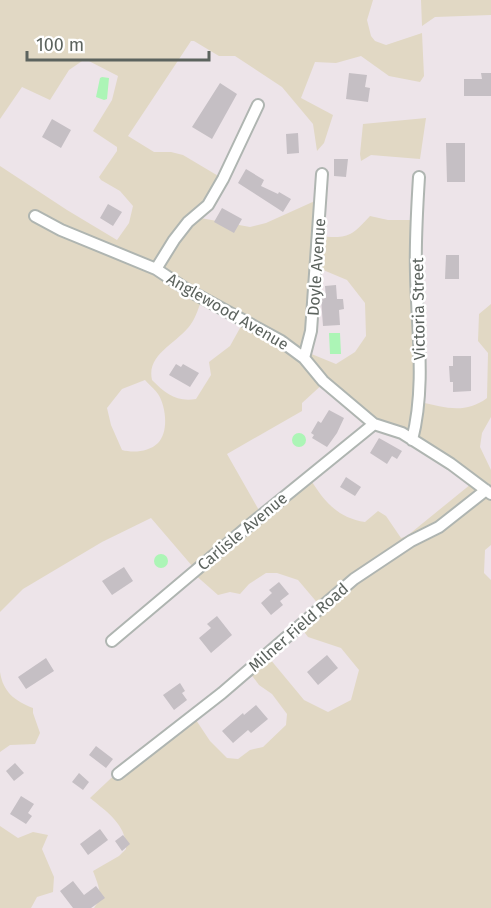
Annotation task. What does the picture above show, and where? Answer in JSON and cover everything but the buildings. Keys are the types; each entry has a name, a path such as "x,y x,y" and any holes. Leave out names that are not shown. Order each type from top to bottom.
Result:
{"street":[{"path":"156,269 187,223 208,205 258,105"},
{"name":"Doyle Avenue","path":"304,358 311,331 322,174"},
{"name":"Victoria Street","path":"412,440 417,420 419,373 416,274 419,177"},
{"name":"Anglewood Avenue","path":"35,216 61,230 156,269 186,289 280,341 304,358 323,381 374,424 402,434 451,464 488,492"},
{"name":"Carlisle Avenue","path":"112,641 263,513 374,424"},
{"name":"Milner Field Road","path":"118,774 222,693 354,579 411,542 439,527 488,492"}],"shaded area":[{"path":"0,0 373,0 367,20 371,36 375,41 386,45 422,33 424,76 420,82 389,76 361,56 336,63 315,62 301,98 333,115 324,143 317,151 313,124 282,87 235,56 219,56 194,41 191,41 128,136 154,152 183,155 220,177 195,217 250,227 266,223 317,200 317,236 347,235 370,216 388,220 415,220 421,402 447,408 463,408 487,398 488,353 478,341 479,314 491,304 491,417 482,433 480,447 491,470 491,545 485,550 484,573 491,580 491,908 94,908 99,894 93,871 119,856 126,849 120,826 90,798 124,766 192,714 210,741 227,758 238,759 250,750 263,747 286,725 287,714 272,694 259,685 247,669 265,653 304,700 328,712 351,700 359,670 341,648 308,637 299,625 320,606 298,580 277,573 266,573 249,584 240,594 230,592 218,595 193,573 193,567 151,518 102,542 23,589 0,612 0,166 117,240 129,223 133,206 120,191 99,177 117,151 117,147 93,131 112,100 118,76 85,59 69,70 50,100 22,87 0,119","holes":["316,267 347,280 365,303 366,336 355,352 336,364 309,353","202,298 245,319 230,346 209,362 211,375 196,399 189,400 167,393 152,380 151,371 158,356 185,331 196,315","145,380 161,399 165,419 164,432 158,443 146,450 122,450 111,425 107,408 122,389","325,382 373,421 473,480 407,536 401,538 386,516 378,511 365,522 346,517 325,500 309,477 260,512 227,454 302,411 302,403"]},
{"path":"421,0 491,0 491,15 435,17 422,26"},
{"path":"102,77 109,78 107,99 104,100 96,97"},
{"path":"426,118 420,159 371,155 361,161 363,124"},
{"path":"329,333 340,333 341,354 330,354"},
{"path":"299,433 304,435 306,440 304,445 299,447 294,445 292,440 294,435"},
{"path":"158,554 164,554 168,561 164,568 158,568 154,564 154,558"},
{"path":"0,672 4,685 11,695 33,708 40,733 35,744 10,745 0,752"},
{"path":"0,826 18,838 33,832 48,835 42,849 54,877 53,892 37,897 31,908 0,908"}]}
